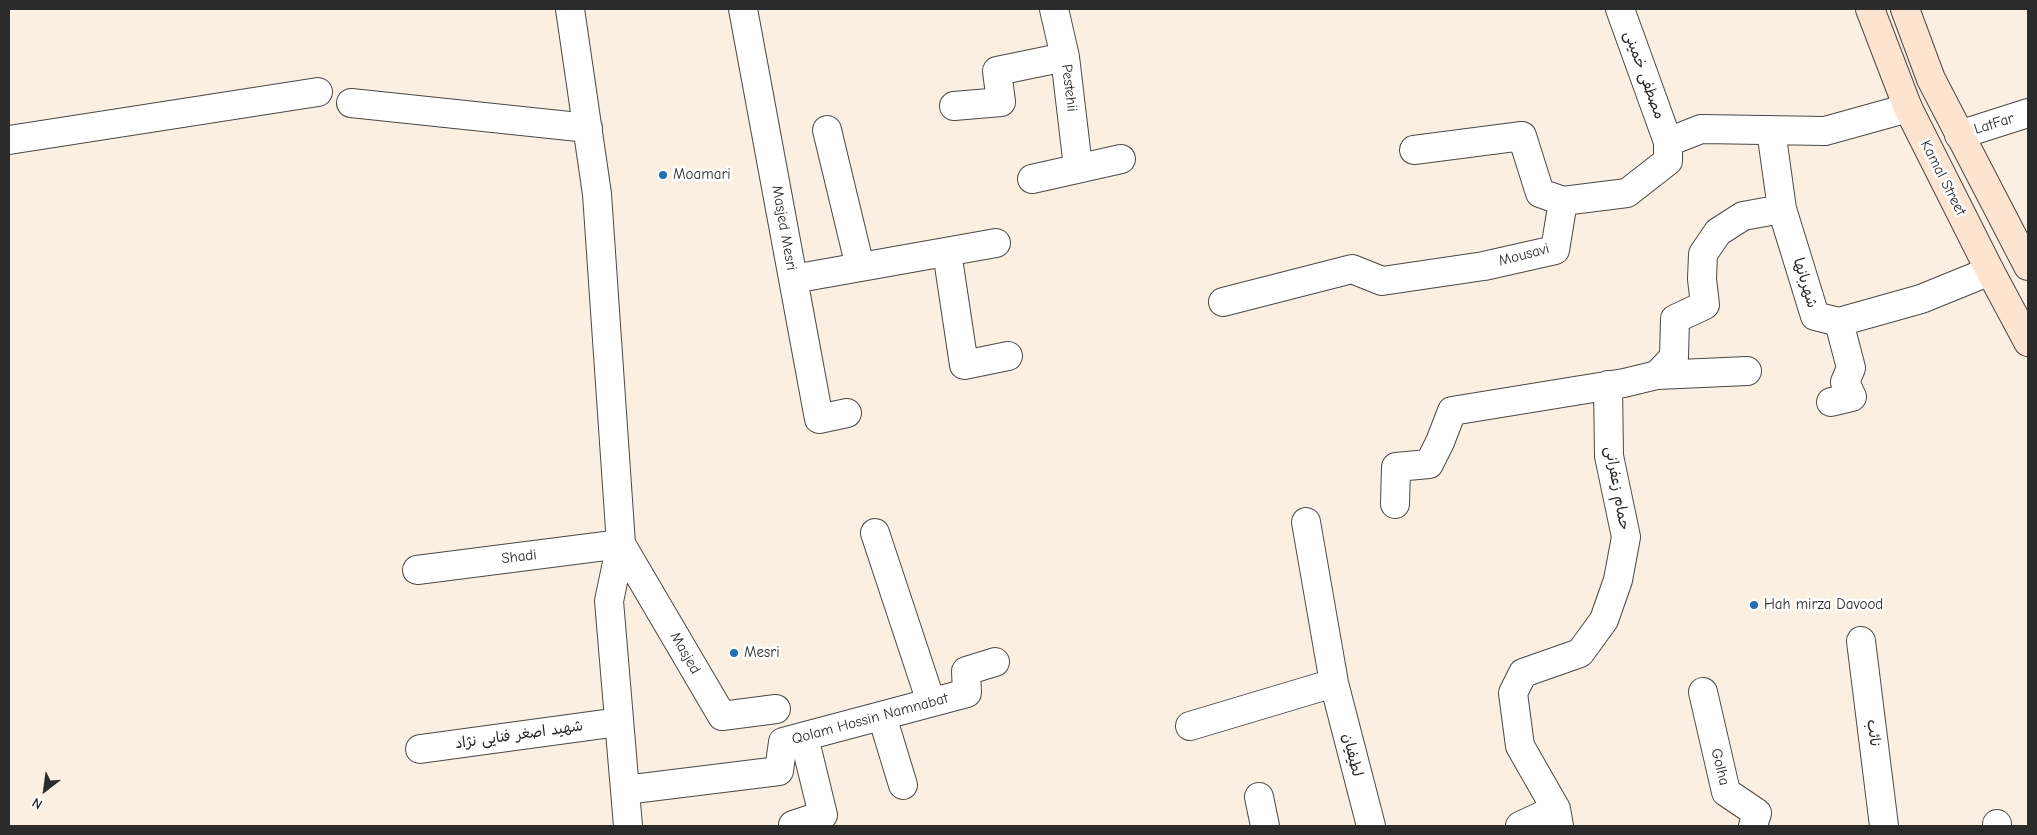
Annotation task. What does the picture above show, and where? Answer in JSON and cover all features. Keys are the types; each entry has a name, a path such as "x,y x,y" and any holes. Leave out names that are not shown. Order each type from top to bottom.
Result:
{"main road":[{"name":"Kamal Street","path":"1870,9 1908,108 2028,342"},
{"path":"1905,9 1931,79 2028,266"}],"street":[{"path":"570,9 597,194 621,544 609,601 628,826"},
{"name":"Masjed Mesri","path":"743,9 819,419 847,413"},
{"name":"Pestehii","path":"1054,9 1065,57 1078,167"},
{"name":"مصطفی خمینی","path":"1620,9 1668,142"},
{"path":"954,106 1001,102 996,71 1065,57"},
{"path":"9,140 318,92"},
{"path":"351,103 588,128"},
{"path":"1414,150 1522,136 1540,193 1563,202 1627,193 1668,161 1668,142 1702,129 1825,131 1908,108"},
{"name":"LatFar","path":"1959,135 2028,113"},
{"path":"827,130 860,267"},
{"name":"شهربانها","path":"1771,130 1782,209 1815,316 1839,322"},
{"path":"1032,179 1078,167 1121,159"},
{"name":"Mousavi","path":"1223,302 1352,269 1382,281 1484,266 1555,250 1563,202"},
{"path":"1658,375 1674,357 1675,319 1705,305 1702,280 1703,254 1718,232 1743,216 1782,209"},
{"path":"793,279 996,244"},
{"path":"947,252 964,365 1008,356"},
{"path":"1831,402 1852,397 1845,382 1851,368 1839,322 1920,299 1990,271"},
{"path":"1395,504 1396,467 1429,464 1452,411 1658,375 1747,370"},
{"name":"حمام زعفرانی","path":"1558,818 1520,746 1513,693 1523,673 1580,653 1604,620 1618,580 1626,538 1609,456 1608,385"},
{"name":"لطیفیان","path":"1306,522 1334,683 1370,826"},
{"path":"875,534 931,702"},
{"name":"Shadi","path":"416,570 621,544"},
{"name":"Masjed","path":"621,544 722,716 776,709"},
{"name":"نائب","path":"1861,641 1884,826"},
{"name":"Qolam Hossin Namnabat","path":"625,790 778,770 783,742 967,693 966,671 995,662"},
{"path":"1190,726 1334,683"},
{"name":"Golha","path":"1703,692 1726,792 1757,813 1754,826"},
{"path":"882,716 903,785"},
{"name":"شهید اصغر فنایی نژاد","path":"420,749 619,722"},
{"path":"793,825 823,815 804,737"},
{"path":"1259,797 1265,826"},
{"path":"1520,826 1558,818"}],"place":[{"name":"Moamari","path":"663,175"},
{"name":"Hah mirza Davood","path":"1754,605"},
{"name":"Mesri","path":"734,653"}]}
